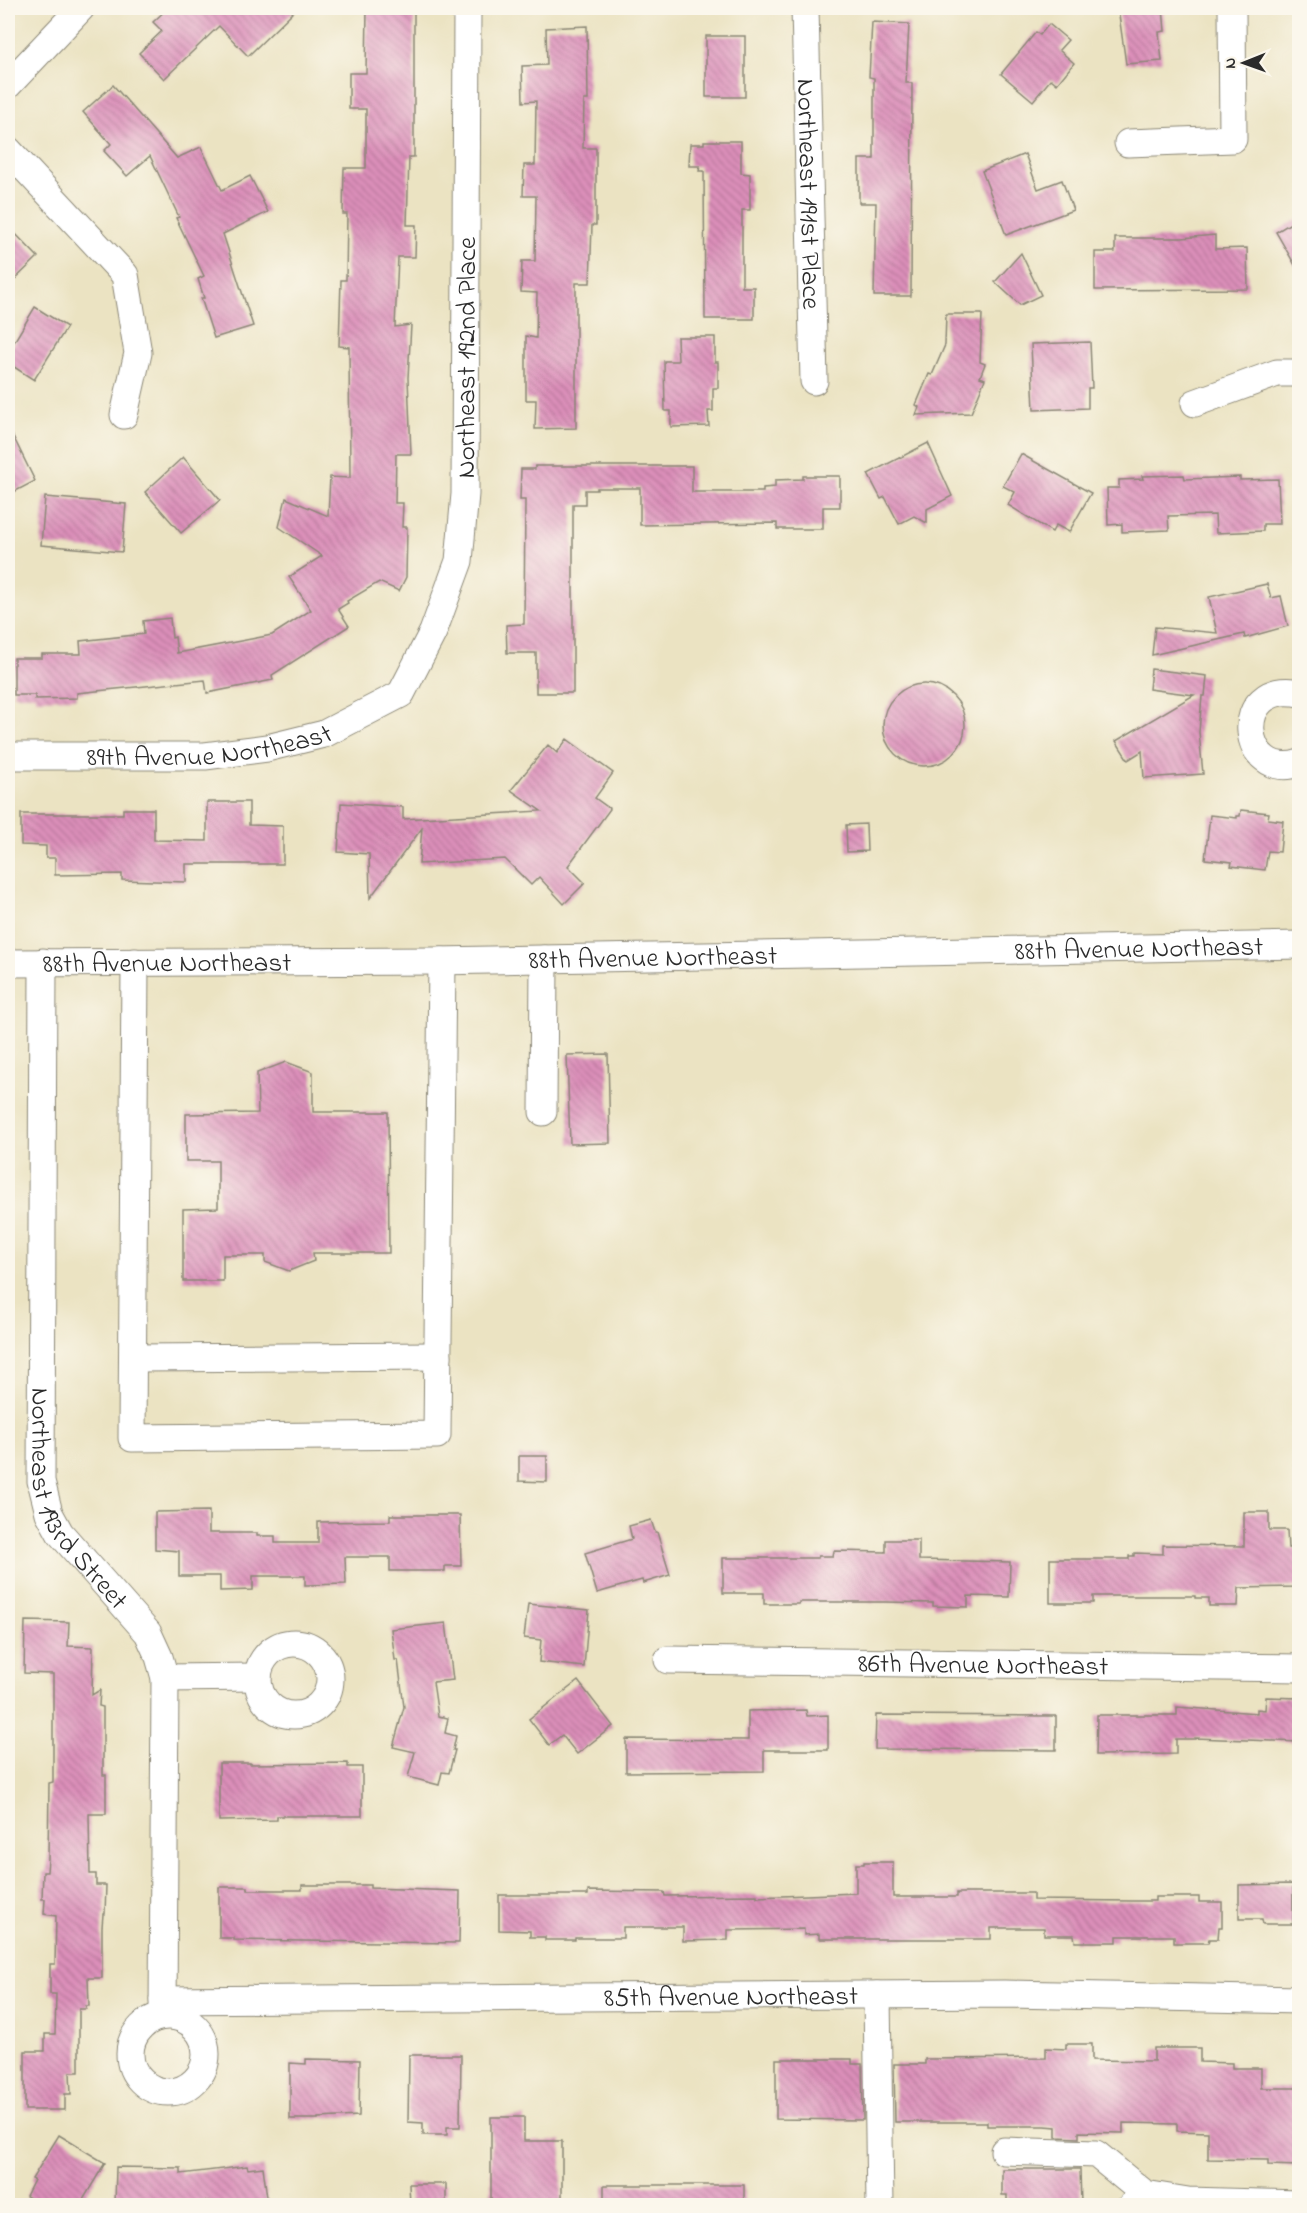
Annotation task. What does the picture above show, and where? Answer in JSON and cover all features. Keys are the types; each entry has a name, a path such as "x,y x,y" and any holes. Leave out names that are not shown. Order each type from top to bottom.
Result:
{"street":[{"path":"8,85 81,8"},
{"name":"Northeast 192nd Place","path":"401,694 433,632 459,561 465,494 467,8"},
{"name":"Northeast 191st Place","path":"805,8 814,381"},
{"path":"1128,143 1233,139 1232,8"},
{"path":"8,150 125,275 138,353 124,415"},
{"path":"1195,403 1277,373 1299,373"},
{"path":"1299,693 1287,691 1265,698 1256,706 1249,729 1255,747 1267,761 1279,765 1299,763"},
{"name":"89th Avenue Northeast","path":"8,756 206,756 267,748 324,734 401,694"},
{"name":"88th Avenue Northeast","path":"8,963 442,961 1299,945"},
{"path":"543,1112 544,959"},
{"path":"135,962 132,1438 437,1435 442,961"},
{"name":"Northeast 193rd Street","path":"43,962 41,1481 49,1513 60,1533 148,1633 159,1657 165,1678 163,2008"},
{"path":"133,1358 438,1356"},
{"name":"86th Avenue Northeast","path":"668,1660 1299,1668"},
{"path":"165,1678 258,1677"},
{"path":"877,1995 880,2205"},
{"name":"85th Avenue Northeast","path":"163,2008 877,1995 1299,2000"},
{"path":"1004,2151 1096,2154 1138,2200 1299,2204"}],"building":[{"path":"168,8 297,8 248,56 219,26 164,79 139,53 162,31 153,22"},
{"path":"367,8 414,8 414,157 409,157 407,225 416,225 415,257 398,257 395,327 411,325 408,378 411,454 396,454 395,503 403,503 402,527 407,527 406,577 399,591 379,582 347,601 348,603 338,609 349,626 272,675 273,680 207,693 205,680 77,693 77,698 35,699 35,695 14,695 14,658 42,658 42,654 81,654 80,641 144,634 143,621 170,618 172,638 175,637 177,653 272,635 311,610 289,577 322,556 279,527 286,498 328,516 330,477 350,478 349,347 339,346 341,280 346,280 347,214 343,214 344,168 366,168 366,109 349,109 349,73 366,73"},
{"path":"1118,8 1163,8 1165,31 1159,32 1162,61 1126,64"},
{"path":"872,22 909,24 906,83 912,83 911,296 874,296 876,203 859,203 859,159 874,159 874,78 869,77"},
{"path":"1049,24 1068,40 1059,50 1074,63 1057,84 1051,79 1033,101 1001,74 1036,32 1040,35"},
{"path":"587,26 588,100 584,100 583,148 596,148 596,225 592,225 590,283 576,283 576,428 535,429 536,400 526,400 526,336 536,338 537,293 521,292 522,261 535,261 536,196 523,196 524,165 535,165 536,101 523,102 522,66 547,65 546,28"},
{"path":"706,36 745,36 745,97 706,97"},
{"path":"113,85 177,158 201,147 222,190 250,176 268,212 223,234 253,326 214,338 201,298 204,298 198,279 204,276 150,156 127,176 104,151 111,144 83,112"},
{"path":"704,141 741,141 741,173 750,174 750,210 742,210 742,287 754,287 754,319 705,319 704,171 699,171 700,166 689,166 690,144 704,144"},
{"path":"1025,154 1038,189 1062,180 1073,210 1006,235 982,171"},
{"path":"1299,218 1299,272 1276,232"},
{"path":"8,226 38,257 8,286"},
{"path":"1215,235 1215,249 1247,248 1248,289 1095,290 1095,252 1115,252 1115,238 1182,238"},
{"path":"1021,253 1041,295 1020,305 995,282"},
{"path":"35,307 67,327 34,380 8,363 8,352"},
{"path":"946,314 982,314 980,362 985,364 980,377 985,379 971,413 916,415 919,407 916,405 945,345"},
{"path":"677,337 715,337 718,388 713,388 713,411 708,411 709,426 671,427 671,411 665,411 664,361 678,361"},
{"path":"1090,342 1092,388 1088,388 1088,408 1034,410 1031,344"},
{"path":"8,426 35,481 8,495"},
{"path":"928,443 952,496 927,509 927,523 914,516 899,524 885,497 881,499 868,474"},
{"path":"1021,454 1091,493 1069,532 1056,525 1052,532 1008,505 1015,492 1003,486"},
{"path":"183,457 220,500 181,533 145,492"},
{"path":"535,466 692,466 692,492 763,492 763,488 775,487 775,480 803,479 803,476 840,476 840,507 823,507 823,529 777,529 777,523 640,525 640,488 585,490 585,504 573,504 573,693 536,693 536,653 507,653 506,625 524,624 525,500 520,500 521,469 535,469"},
{"path":"1184,475 1185,479 1240,477 1240,480 1278,479 1280,524 1263,524 1263,531 1216,533 1215,515 1168,516 1169,530 1122,532 1122,524 1108,525 1107,488 1119,488 1119,480 1143,479 1142,476"},
{"path":"45,497 126,504 122,552 41,545"},
{"path":"1267,584 1271,598 1281,596 1288,626 1245,638 1244,634 1152,655 1155,627 1217,633 1209,597"},
{"path":"1151,669 1207,676 1205,696 1202,696 1199,732 1203,774 1144,778 1142,751 1128,760 1116,741 1194,695 1149,689"},
{"path":"924,684 940,687 953,696 962,709 965,725 962,741 953,754 940,763 924,766 908,763 895,754 886,741 883,725 886,709 895,696 908,687"},
{"path":"567,739 613,773 595,798 610,809 568,866 585,883 564,904 539,877 531,885 505,859 419,864 422,828 370,898 369,854 338,852 341,803 403,807 403,819 541,811 511,790 548,745 557,753"},
{"path":"207,802 249,802 249,825 283,826 283,864 186,864 186,882 122,880 122,874 55,875 55,858 46,858 46,846 21,845 21,814 123,814 123,809 154,809 154,840 207,841"},
{"path":"1241,810 1269,813 1268,819 1283,821 1280,852 1268,851 1265,870 1231,866 1232,862 1205,859 1210,815 1237,818"},
{"path":"866,824 867,851 847,852 846,825"},
{"path":"608,1054 610,1143 570,1144 567,1055"},
{"path":"286,1062 313,1072 313,1112 388,1112 389,1253 313,1253 314,1261 289,1271 265,1262 265,1255 223,1255 223,1281 183,1281 183,1209 218,1208 218,1161 186,1161 186,1114 258,1113 257,1073"},
{"path":"519,1456 547,1456 547,1482 519,1481"},
{"path":"209,1511 209,1533 257,1533 257,1536 275,1536 275,1543 318,1543 318,1522 390,1521 390,1515 460,1515 461,1566 445,1566 445,1571 390,1571 390,1557 345,1557 346,1584 305,1585 305,1576 253,1576 253,1590 220,1591 220,1576 179,1576 179,1551 155,1549 155,1512"},
{"path":"1244,1512 1269,1512 1269,1530 1287,1530 1288,1548 1299,1548 1299,1587 1239,1588 1238,1606 1209,1606 1209,1598 1195,1598 1195,1596 1093,1596 1093,1603 1050,1603 1050,1559 1129,1559 1129,1556 1134,1556 1134,1553 1163,1554 1163,1545 1244,1546"},
{"path":"651,1520 670,1575 643,1583 642,1580 597,1593 585,1553 632,1539 629,1526"},
{"path":"886,1540 919,1540 919,1560 1010,1562 1009,1597 968,1596 968,1607 933,1606 933,1603 885,1602 764,1604 764,1593 723,1593 723,1558 818,1558 818,1556 833,1556 834,1551 886,1552"},
{"path":"528,1604 589,1610 584,1667 539,1662 541,1640 524,1638"},
{"path":"25,1621 69,1622 68,1646 93,1647 92,1695 100,1690 99,1706 103,1707 103,1775 106,1775 106,1814 89,1814 90,1874 96,1874 96,1885 106,1885 102,1927 102,1978 88,1978 89,2006 86,2006 86,2009 79,2009 79,2072 70,2072 71,2094 65,2094 65,2110 25,2110 25,2051 45,2051 45,2034 55,2034 56,1994 50,1994 50,1964 55,1964 56,1916 44,1914 45,1899 42,1899 43,1872 47,1872 48,1859 49,1783 53,1782 53,1674 24,1673"},
{"path":"446,1623 453,1680 433,1682 438,1716 448,1718 445,1733 456,1736 449,1773 442,1772 439,1785 408,1777 415,1752 393,1747 404,1707 398,1660 395,1660 391,1629"},
{"path":"578,1681 613,1726 577,1754 562,1735 549,1745 529,1719"},
{"path":"1266,1697 1299,1698 1299,1742 1176,1739 1176,1754 1096,1755 1097,1715 1177,1715 1177,1707 1257,1713 1257,1709 1265,1710"},
{"path":"806,1710 807,1716 828,1715 828,1750 764,1750 764,1771 626,1772 626,1739 748,1740 748,1711"},
{"path":"876,1715 1056,1716 1056,1750 875,1749"},
{"path":"219,1763 348,1763 348,1767 362,1767 362,1816 277,1816 277,1820 219,1821"},
{"path":"864,1862 893,1862 893,1897 957,1897 957,1893 1033,1893 1033,1900 1155,1901 1155,1897 1199,1897 1199,1902 1222,1902 1222,1927 1219,1927 1218,1939 1209,1939 1208,1943 1174,1943 1174,1936 1117,1936 1117,1942 1075,1942 1074,1935 1044,1935 1044,1928 991,1928 991,1939 819,1939 819,1934 804,1935 804,1929 728,1930 728,1940 683,1941 683,1927 623,1927 623,1938 575,1938 575,1940 545,1940 545,1937 530,1937 530,1931 499,1930 499,1895 588,1895 588,1891 664,1892 665,1896 757,1895 757,1897 856,1893 856,1864 864,1864"},
{"path":"1293,1884 1293,1924 1263,1924 1262,1919 1239,1919 1239,1885"},
{"path":"302,1885 370,1885 370,1888 460,1891 459,1943 219,1938 219,1887 248,1887 248,1890 302,1890"},
{"path":"1066,2044 1092,2044 1092,2060 1154,2061 1154,2048 1200,2048 1200,2062 1232,2063 1232,2068 1261,2068 1261,2088 1299,2088 1299,2166 1268,2165 1268,2160 1208,2159 1208,2132 1177,2131 1177,2124 1123,2123 1123,2133 1079,2132 1079,2138 1056,2137 1056,2127 1045,2126 987,2126 987,2122 895,2122 894,2064 925,2064 925,2059 1046,2058 1046,2048 1066,2049"},
{"path":"409,2055 461,2055 460,2127 447,2127 447,2135 423,2135 423,2123 408,2122"},
{"path":"306,2059 360,2060 359,2116 290,2119 290,2063 306,2064"},
{"path":"776,2059 852,2059 852,2064 862,2064 863,2120 776,2119"},
{"path":"491,2117 524,2117 524,2141 562,2141 562,2205 491,2205"},
{"path":"59,2135 105,2163 80,2205 42,2205 26,2196 34,2180 32,2179"},
{"path":"247,2166 248,2169 263,2167 268,2205 209,2205 209,2201 184,2205 115,2205 116,2167 181,2168 181,2174"},
{"path":"1002,2169 1080,2169 1081,2205 1007,2205 1007,2195 1002,2195"},
{"path":"409,2184 446,2184 446,2205 410,2205"},
{"path":"604,2185 744,2185 744,2205 604,2205"}]}
